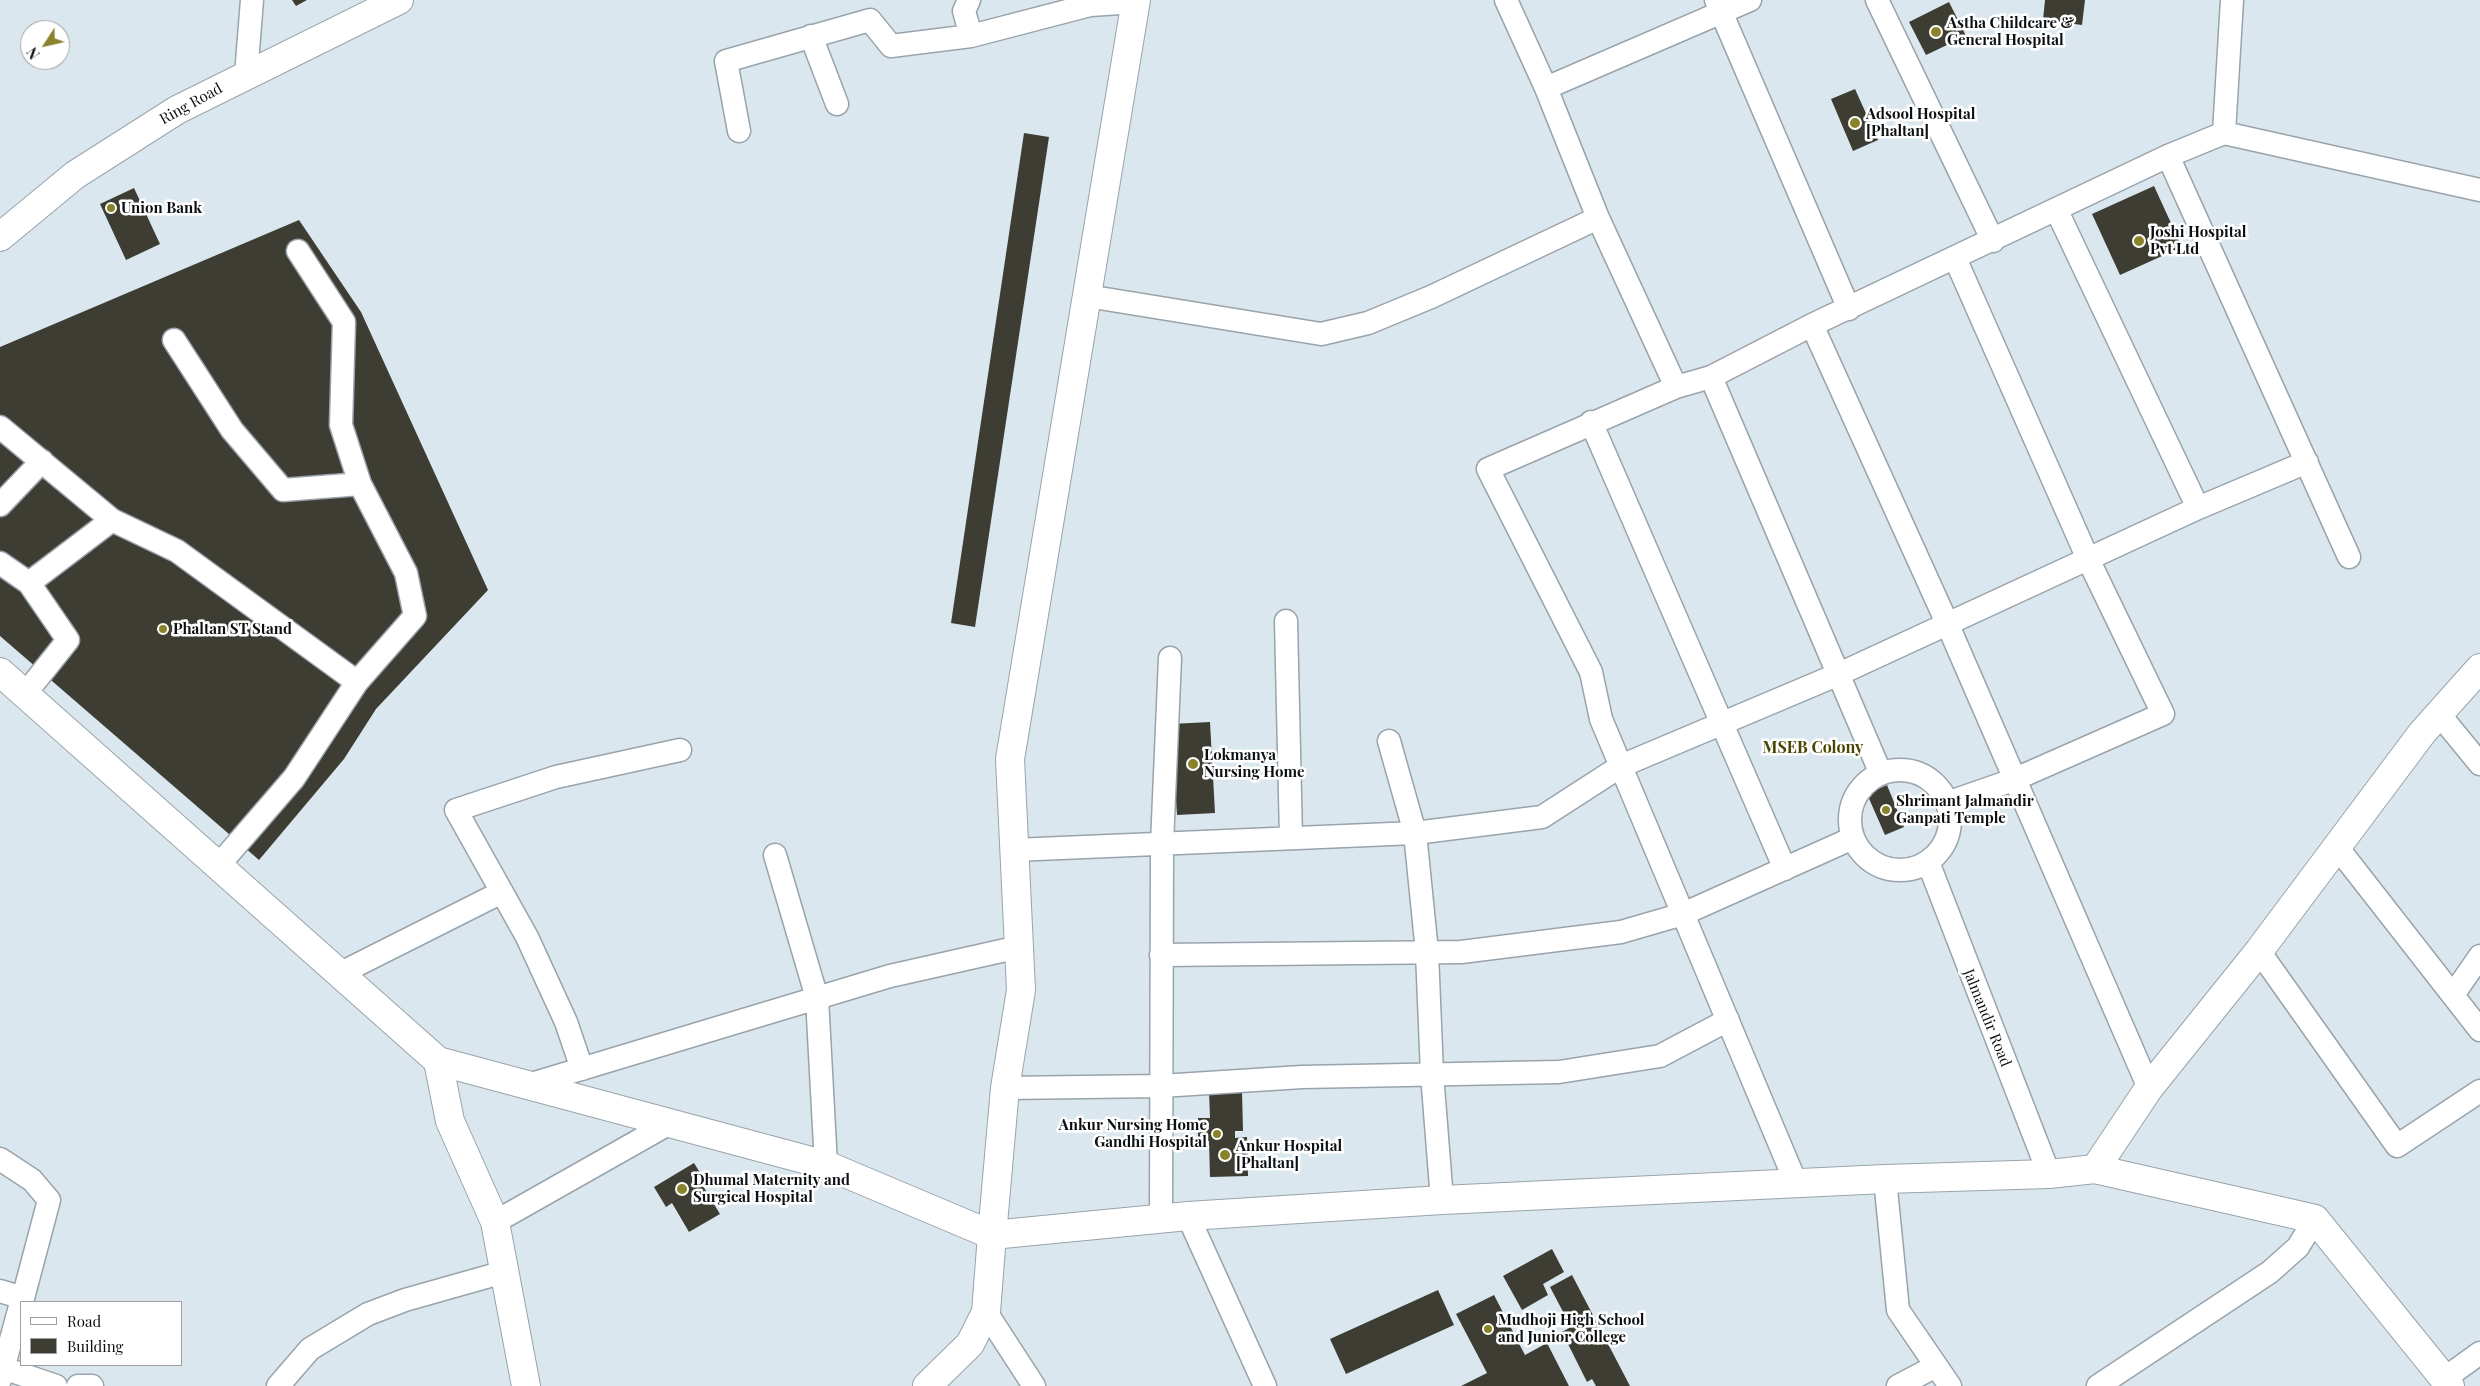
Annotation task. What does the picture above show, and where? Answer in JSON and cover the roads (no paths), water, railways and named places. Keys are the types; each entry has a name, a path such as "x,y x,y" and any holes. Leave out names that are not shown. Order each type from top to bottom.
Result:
{"main road":[{"name":"Ring Road","path":"0,237 75,175 177,110 399,0"},
{"path":"927,1386 970,1344 986,1312 1005,1088 1021,990 1010,759 1136,1"},
{"path":"2095,1169 2149,1088 2258,950 2439,714 2480,668"},
{"path":"0,672 438,1061 826,1165 992,1235 1161,1218 1442,1200 1885,1179 2049,1174 2095,1169 2315,1219 2447,1383"},
{"path":"438,1061 450,1121 495,1222 526,1386"}],"street":[{"path":"246,75 252,0"},
{"path":"969,0 964,11 971,36"},
{"path":"1506,0 1546,88 1598,218 1676,387"},
{"path":"1546,88 1719,6 1750,0"},
{"path":"1877,0 1993,241"},
{"path":"2224,133 2232,0"},
{"path":"739,131 726,61 870,20 891,46 971,36 1090,5 1136,1"},
{"path":"1719,6 1849,309"},
{"path":"811,36 837,104"},
{"path":"1796,1183 1601,719 1591,672 1488,469 1591,422 1676,387 1711,377 1812,326 2057,211 2168,156 2224,133 2480,190"},
{"path":"2168,156 2349,557"},
{"path":"2057,211 2198,508"},
{"path":"1087,296 1321,334 1368,323 1404,308 1598,218"},
{"path":"218,866 294,778 358,682 414,616 406,573 360,484 341,426 344,322 298,251"},
{"path":"1946,803 2013,780 2163,714 2088,559 1955,258"},
{"path":"1812,326 1946,623 2149,1088"},
{"path":"174,340 232,430 283,490 360,484"},
{"path":"1711,377 1882,774"},
{"path":"1591,422 1785,869"},
{"path":"0,427 112,520 177,551 358,682"},
{"path":"0,506 42,461"},
{"path":"1014,850 1415,833 1542,817 1621,766 1839,674 2198,508 2307,462"},
{"path":"29,583 112,520"},
{"path":"0,563 29,583 68,640 25,694"},
{"path":"1286,621 1291,838"},
{"path":"1161,1218 1162,844 1170,658"},
{"path":"2439,714 2480,764"},
{"path":"1389,741 1415,833 1427,952 1432,1074 1442,1200"},
{"path":"582,1069 566,1022 527,937 456,810 556,777 680,750"},
{"path":"1897,770 1912,772 1927,778 1939,789 1946,803 1950,819 1948,836 1940,850 1928,862 1914,868 1900,870 1885,868 1872,861 1861,851 1853,838 1850,825 1854,800 1870,780 1882,774 1897,770"},
{"path":"1161,955 1461,952 1622,932 1683,914 1853,838"},
{"path":"2337,847 2480,1030"},
{"path":"775,855 817,998 826,1165"},
{"name":"Jalmandir Road","path":"1928,862 2049,1174"},
{"path":"339,974 502,892"},
{"path":"528,1085 890,976 1019,947"},
{"path":"2258,950 2397,1146 2480,1091"},
{"path":"2456,998 2480,956"},
{"path":"2456,998 2480,986"},
{"path":"1005,1088 1161,1086 1302,1077 1559,1072 1660,1056 1728,1020"},
{"path":"495,1222 670,1123"},
{"path":"0,1159 32,1180 49,1200 22,1301 0,1291"},
{"path":"1885,1179 1898,1310 1950,1386"},
{"path":"1188,1216 1265,1386"},
{"path":"2098,1386 2270,1272 2298,1247 2315,1219"},
{"path":"278,1386 310,1349 368,1314 405,1300 504,1272"},
{"path":"20,1308 2,1374 56,1386"},
{"path":"986,1312 1034,1386"},
{"path":"2447,1383 2480,1353"},
{"path":"1898,1386 1936,1366"},
{"path":"78,1386 92,1386"}],"place":[{"name":"Astha Childcare & General Hospital","path":"1936,32"},
{"name":"Adsool Hospital [Phaltan]","path":"1855,123"},
{"name":"Union Bank","path":"111,208"},
{"name":"Joshi Hospital Pvt Ltd","path":"2139,241"},
{"name":"Phaltan ST Stand","path":"163,629"},
{"name":"Lokmanya Nursing Home","path":"1193,764"},
{"name":"Shrimant Jalmandir Ganpati Temple","path":"1886,810"},
{"name":"Ankur Nursing Home Gandhi Hospital","path":"1217,1134"},
{"name":"Ankur Hospital [Phaltan]","path":"1225,1155"},
{"name":"Dhumal Maternity and Surgical Hospital","path":"682,1189"},
{"name":"Mudhoji High School and Junior College","path":"1488,1329"}],"district":[{"name":"MSEB Colony","path":"1813,748"}]}
